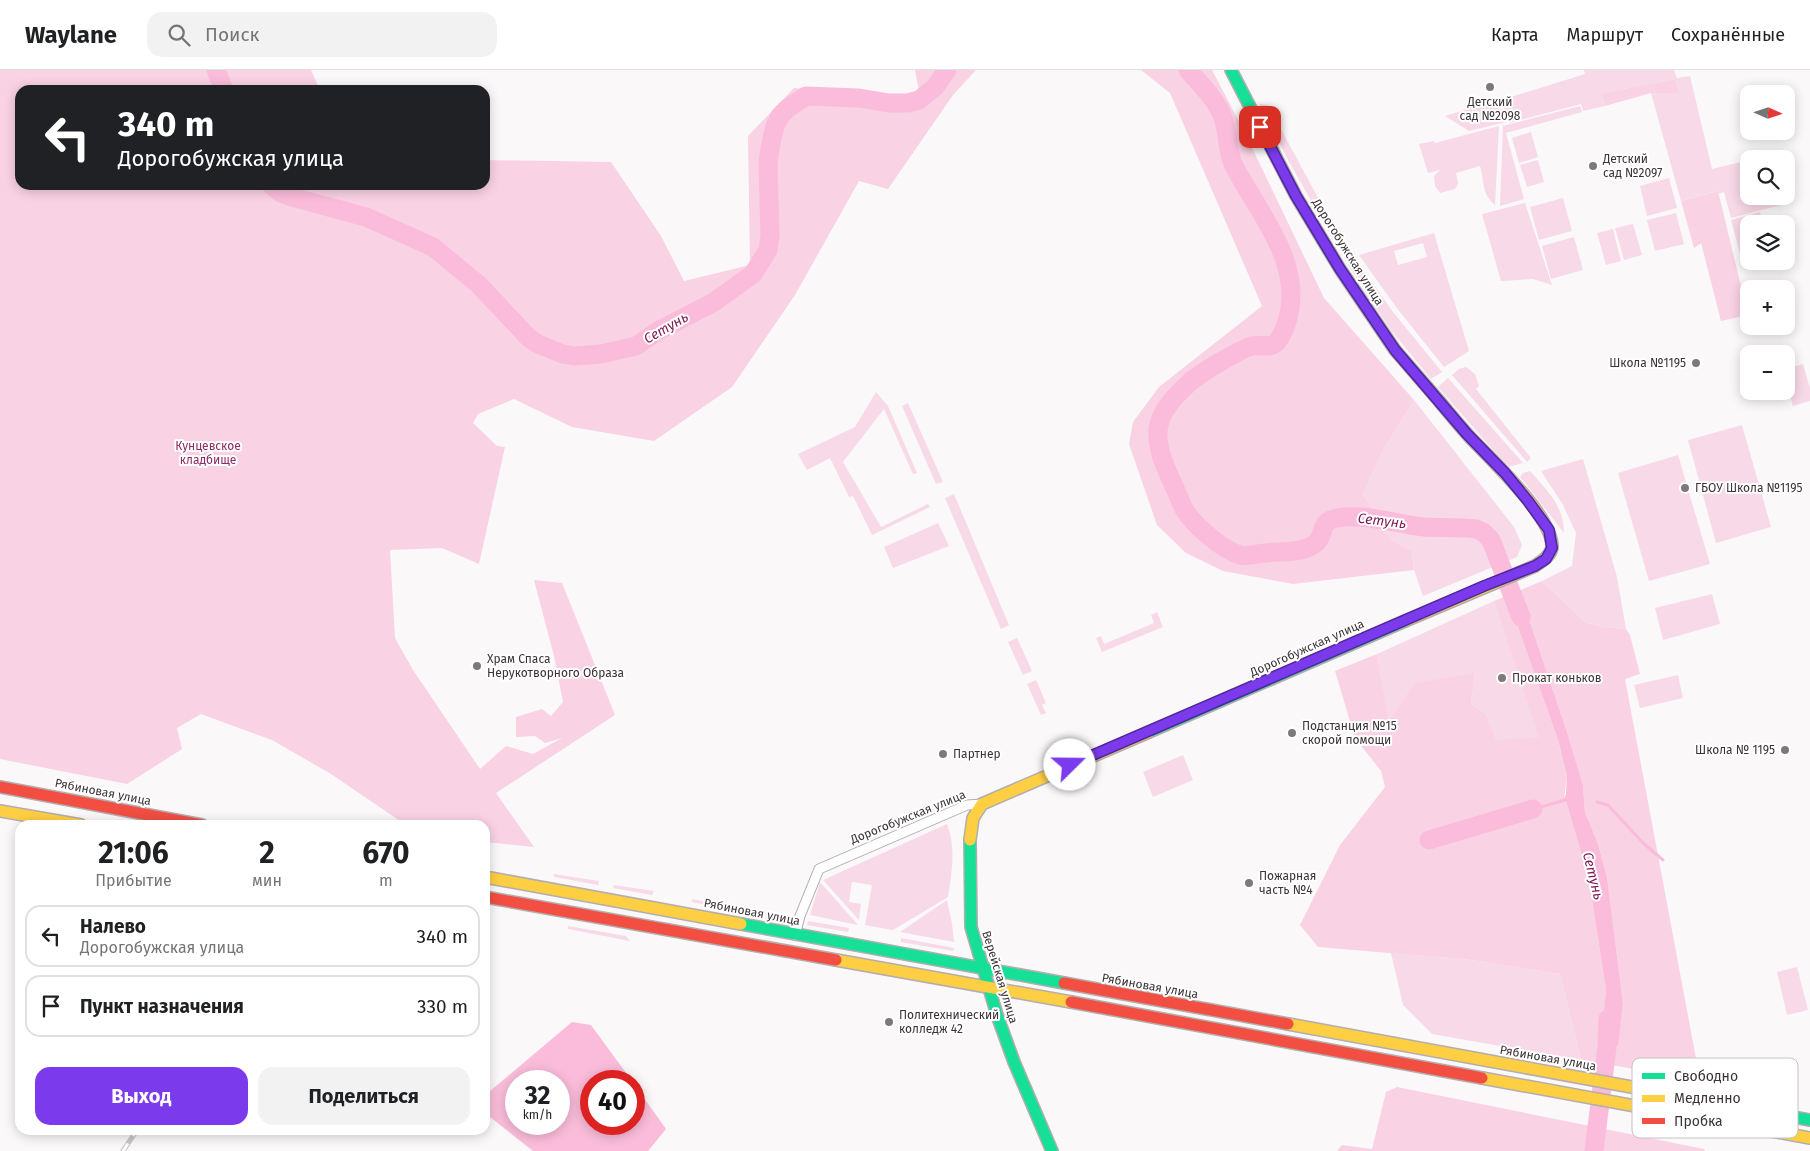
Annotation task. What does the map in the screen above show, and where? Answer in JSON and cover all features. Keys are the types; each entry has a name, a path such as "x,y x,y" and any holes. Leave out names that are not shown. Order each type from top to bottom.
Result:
{"main road":[{"name":"Дорогобужская улица","path":"982,804 1484,586 1535,566 1546,559 1552,548 1549,530 1528,501 1395,350 1340,269 1296,196 1231,70"},
{"name":"Рябиновая улица","path":"0,787 175,820"},
{"name":"Верейская улица","path":"982,804 973,818 970,839 970,927 1014,1062 1052,1151"},
{"path":"0,811 52,820"},
{"name":"Рябиновая улица","path":"490,878 1632,1088"},
{"path":"490,898 1632,1105"}],"street":[{"name":"Дорогобужская улица","path":"796,935 800,916 819,869 967,805 982,804"}],"shaded area":[{"path":"1584,70 1674,70 1677,78 1690,76 1712,169 1740,162 1740,205 1781,205 1731,218 1724,192 1718,194 1717,191 1681,201 1651,93 1679,93 1676,79 1602,93 1605,106 1583,111 1581,104 1509,123 1501,100 1585,74"},
{"path":"1498,100 1506,122 1469,131 1445,116"},
{"path":"1260,104 1268,105 1345,248 1344,250 1338,247 1334,241 1288,160"},
{"path":"1580,106 1582,112 1506,133 1524,199 1500,206 1503,126"},
{"path":"1499,126 1495,205 1485,192 1480,166 1456,173 1458,183 1455,189 1440,193 1435,186 1434,176 1440,170 1428,173 1419,144 1434,141 1435,143"},
{"path":"1531,132 1538,157 1519,163 1512,138"},
{"path":"1538,160 1544,182 1527,187 1520,165"},
{"path":"1669,178 1677,208 1647,216 1640,186"},
{"path":"1563,198 1572,231 1539,240 1530,207"},
{"path":"1525,203 1552,285 1533,279 1501,281 1482,214"},
{"path":"1760,212 1761,215 1749,215"},
{"path":"1676,213 1684,244 1655,251 1647,220"},
{"path":"1740,218 1740,253 1731,220"},
{"path":"1633,224 1642,255 1624,260 1615,228"},
{"path":"1613,229 1621,261 1606,265 1597,233"},
{"path":"1434,233 1469,351 1444,367 1396,307 1359,255","holes":["1423,243 1427,257 1398,265 1394,251"]},
{"path":"1574,237 1583,270 1551,279 1542,246"},
{"path":"1354,257 1393,312 1442,372 1431,379 1390,329 1348,265 1349,260"},
{"path":"1803,364 1810,388 1810,401 1793,406 1791,400 1795,400 1795,366"},
{"path":"1466,367 1475,374 1479,386 1476,389 1531,458 1527,462 1452,375 1459,369"},
{"path":"1448,378 1523,463 1508,467 1438,387"},
{"path":"876,392 888,406 917,473 913,474 884,409 843,462 881,527 928,504 930,507 872,535 853,496 849,497 830,458 807,470 798,454 855,427"},
{"path":"1414,400 1514,527 1522,545 1517,557 1423,596 1414,570 1412,551 1391,540 1363,494 1382,452"},
{"path":"908,403 943,482 936,484 902,406"},
{"path":"1742,425 1771,527 1716,543 1688,440"},
{"path":"1678,455 1710,564 1649,581 1618,473"},
{"path":"1583,459 1617,577 1626,629 1603,627 1585,622 1542,581 1572,566 1576,533 1563,505 1541,471"},
{"path":"1530,471 1558,507 1564,533 1520,477 1523,473"},
{"path":"954,494 1009,625 1001,629 945,498"},
{"path":"938,523 949,546 893,568 884,547"},
{"path":"1712,594 1720,624 1663,640 1655,608"},
{"path":"1494,601 1540,737 1496,741 1486,714 1471,704 1475,673 1389,722 1377,654"},
{"path":"1157,612 1163,627 1102,652 1096,638 1101,636 1104,644 1154,623 1151,615"},
{"path":"1017,638 1032,671 1023,675 1008,642"},
{"path":"1678,675 1683,698 1640,708 1634,685"},
{"path":"1036,680 1046,703 1042,705 1046,713 1041,715 1027,684"},
{"path":"1183,755 1193,780 1153,797 1143,772"},
{"path":"947,824 952,842 952,869 948,897 893,930 865,925 872,885 852,882 849,902 861,904 859,920 823,880"},
{"path":"553,874 599,881 598,885 555,877"},
{"path":"820,882 858,925 810,915"},
{"path":"614,885 654,891 652,895 613,888"},
{"path":"692,899 738,908 738,911 692,902"},
{"path":"947,900 954,942 900,932"},
{"path":"808,921 849,928 848,932 807,925"},
{"path":"568,926 626,936 630,941 568,929"},
{"path":"901,938 954,948 953,951 901,942"},
{"path":"1391,953 1472,960 1560,974 1581,1060 1432,1034 1403,1005"},
{"path":"1797,967 1808,1010 1787,1015 1777,972"}],"green space":[{"name":"Кунцевское кладбище","path":"0,70 311,70 318,85 15,85 15,190 490,190 490,160 611,162 661,236 684,281 750,265 748,136 794,88 892,97 919,91 915,70 976,70 953,95 888,189 859,181 795,295 732,387 654,441 572,427 514,399 478,414 473,423 497,446 505,447 479,564 442,548 390,550 395,638 413,670 480,769 506,746 533,754 562,738 545,743 535,736 516,737 516,717 542,709 551,716 563,702 554,656 534,580 562,583 615,715 496,793 534,847 490,843 490,820 399,820 331,774 272,740 201,714 177,728 182,749 127,784 0,759"},
{"path":"1141,70 1212,70 1245,133 1324,298 1414,400 1382,452 1363,494 1391,540 1412,551 1414,570 1293,584 1223,571 1186,553 1157,525 1129,444 1133,422 1159,387 1262,306 1170,93"},
{"path":"1676,79 1679,93 1651,93 1605,106 1602,93"},
{"path":"1718,191 1740,282 1740,317 1721,321 1701,243 1694,248 1681,201"},
{"path":"1542,581 1585,622 1603,627 1626,629 1630,635 1640,674 1625,679 1696,1058 1632,1058 1632,1069 1581,1060 1560,974 1472,960 1318,947 1300,925 1340,845 1385,787 1381,771 1355,738 1335,671 1377,654 1389,721 1415,683 1475,673 1471,704 1486,714 1496,740 1539,737 1494,601","holes":["1518,592 1567,732 1583,785 1585,812 1598,844 1607,877 1623,1003 1617,1046 1602,1044 1606,990 1589,880 1564,799 1567,776 1558,740 1514,616 1505,598"]},
{"path":"1397,1087 1632,1134 1632,1138 1650,1138 1704,1149 1705,1151 1337,1151 1342,1145 1372,1149 1386,1092"}],"water":[{"path":"1518,592 1567,732 1583,785 1585,812 1598,844 1607,877 1623,1003 1618,1046 1601,1044 1606,990 1589,880 1564,799 1567,776 1558,740 1514,616 1504,597"},
{"path":"572,1022 591,1025 624,1070 580,1070 580,1135 645,1135 645,1099 666,1129 648,1151 533,1151 513,1135 570,1135 570,1070 515,1070"},
{"path":"505,1079 505,1129 490,1117 490,1091"}],"waterway":[{"name":"Сетунь","path":"216,70 222,85"},
{"name":"Сетунь","path":"277,190 292,197 366,217 433,247 479,285 529,338 538,344 563,354 574,356 601,354 636,346 658,331 714,302 753,274 768,250 770,236 768,163 770,148 775,126 780,116 788,108 806,96 859,98 889,103 908,103 919,100 935,87 947,70"},
{"name":"Сетунь","path":"1188,70 1211,97 1222,115 1226,127 1231,160 1276,238 1284,257 1291,297 1288,318 1277,342 1271,345 1246,348 1209,369 1180,391 1163,413 1158,427 1159,446 1165,466 1185,510 1190,518 1210,537 1240,555 1293,551 1312,546 1320,539 1327,522 1337,518 1359,517 1413,526 1476,529 1483,532 1491,540 1521,617"},
{"path":"1533,809 1569,799"},
{"path":"1597,802 1608,805 1643,843 1663,860"},
{"path":"1429,840 1533,809"},
{"name":"Сетунь","path":"1594,1151 1607,1047 1608,1019"}],"railway":[{"path":"123,1151 134,1135"}],"traffic: fast":[{"path":"1231,70 1296,196 1340,269 1395,350 1440,402"},
{"path":"1149,732 1405,621"},
{"path":"970,840 971,927 997,1015 1014,1062 1052,1151"},
{"path":"741,924 1064,983"},
{"path":"1798,1118 1810,1120"}],"traffic: slow":[{"path":"1405,621 1535,566 1548,556 1552,547 1549,534 1531,504 1440,402"},
{"path":"970,840 973,818 982,804 1149,732"},
{"path":"0,811 52,820"},
{"path":"490,878 741,924"},
{"path":"836,960 1071,1002"},
{"path":"1288,1024 1632,1087"},
{"path":"1482,1078 1632,1105"},
{"path":"1798,1136 1810,1138"}],"traffic: jam":[{"path":"0,787 175,820"},
{"path":"490,898 836,960"},
{"path":"1064,983 1288,1024"},
{"path":"1071,1002 1482,1078"}],"place":[{"name":"Детский сад №2098","path":"1490,87"},
{"name":"Детский сад №2097","path":"1593,166"},
{"name":"Школа №1195","path":"1696,363"},
{"name":"ГБОУ Школа №1195","path":"1685,488"},
{"name":"Храм Спаса Нерукотворного Образа","path":"477,666"},
{"name":"Прокат коньков","path":"1502,678"},
{"name":"Подстанция №15 скорой помощи","path":"1292,733"},
{"name":"Школа № 1195","path":"1785,750"},
{"name":"Партнер","path":"943,754"},
{"name":"Пожарная часть №4","path":"1249,883"},
{"name":"Политехнический колледж 42","path":"889,1022"}],"route":[{"path":"1070,765 1484,586 1535,566 1546,559 1552,548 1549,530 1528,501 1395,350 1340,269 1296,196 1260,127"}]}
